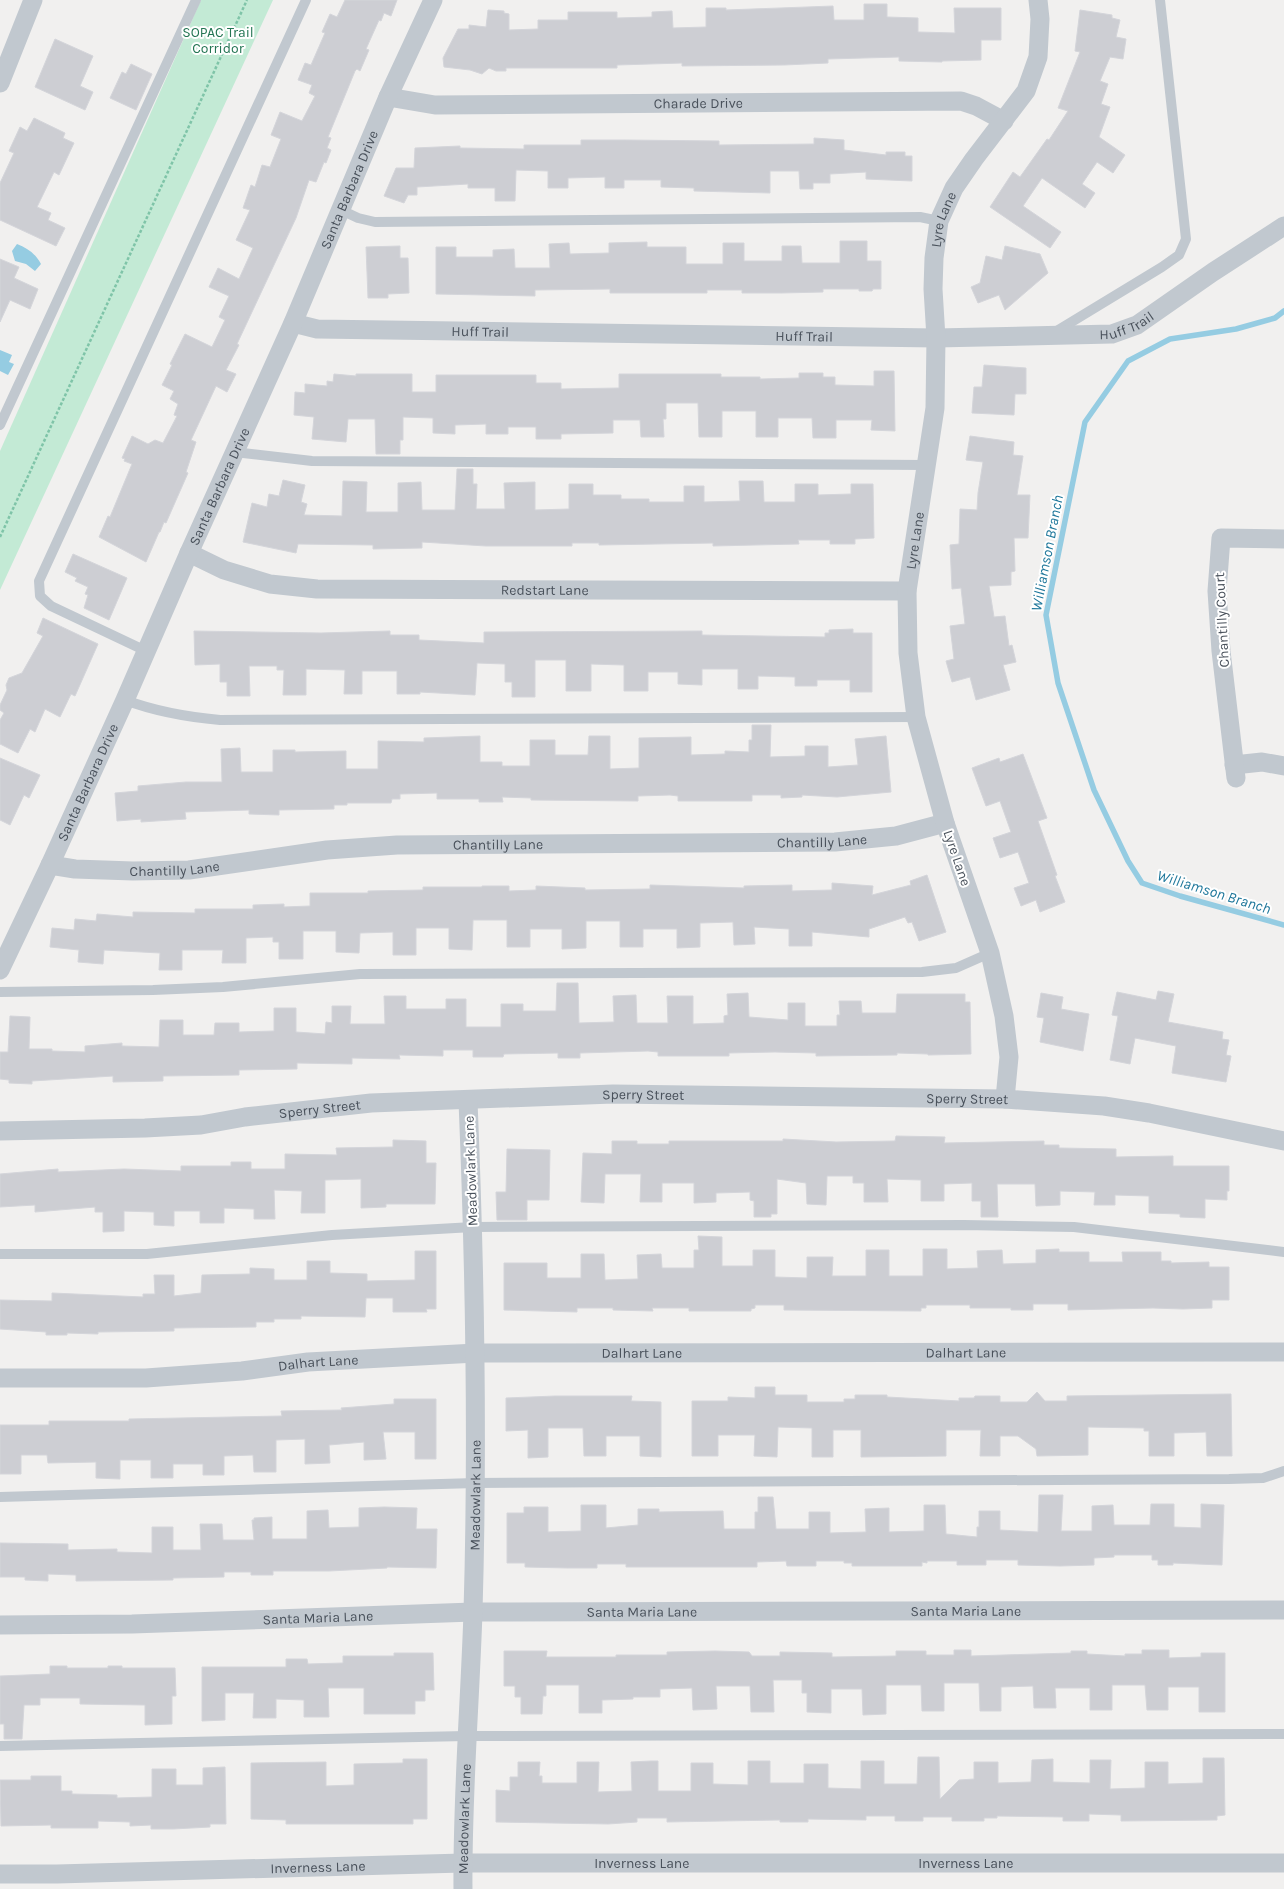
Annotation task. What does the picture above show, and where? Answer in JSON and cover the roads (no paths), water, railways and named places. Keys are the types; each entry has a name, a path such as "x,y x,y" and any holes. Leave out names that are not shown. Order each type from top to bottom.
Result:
{"street":[{"path":"0,83 33,0"},
{"name":"Santa Barbara Drive","path":"0,970 50,865 125,700 234,452 293,323 388,97 433,0"},
{"name":"Lyre Lane","path":"1005,1098 1009,1057 1004,1016 990,953 945,823 916,717 908,653 907,591 927,465 934,408 936,338 933,289 934,258 939,221 954,188 974,159 1026,91 1038,57 1040,19 1038,0"},
{"name":"Charade Drive","path":"388,97 435,105 961,101 976,106 1004,121"},
{"name":"Huff Trail","path":"293,323 317,330 936,338 1112,334 1137,325 1213,272 1284,226"},
{"name":"Chantilly Court","path":"1284,539 1221,538 1217,591 1221,651 1235,772 1262,762 1284,766"},
{"name":"Redstart Lane","path":"189,553 224,570 270,584 317,589 907,591"},
{"name":"Chantilly Lane","path":"50,865 75,869 133,871 189,870 327,850 397,845 836,842 896,836 945,823"},
{"name":"Sperry Street","path":"0,1131 201,1125 245,1117 371,1103 613,1094 1005,1098 1104,1106 1149,1113 1284,1141"},
{"name":"Meadowlark Lane","path":"463,1889 466,1736 473,1612 476,1353 468,1100"},
{"name":"Dalhart Lane","path":"0,1378 146,1378 242,1371 308,1362 476,1353 1284,1352"},
{"name":"Santa Maria Lane","path":"0,1624 132,1624 473,1612 1284,1610"},
{"name":"Inverness Lane","path":"0,1874 57,1882 463,1863 1284,1864"}],"lane":[{"path":"0,425 196,0"},
{"path":"146,651 51,606 40,596 39,581 306,0"},
{"path":"1050,336 1162,267 1179,254 1186,239 1160,0"},
{"path":"341,210 358,218 375,222 912,217 939,221"},
{"path":"234,452 312,461 927,465"},
{"path":"125,700 150,709 177,716 220,720 916,717"},
{"path":"0,992 215,987 360,974 922,972 956,968 990,953"},
{"path":"0,1254 147,1254 332,1235 473,1227 956,1225 1074,1227 1284,1252"},
{"path":"0,1497 474,1483 1229,1479 1263,1478 1284,1471"},
{"path":"0,1746 466,1736 1284,1734"}],"water":[{"path":"17,244 30,251 39,260 41,264 35,271 26,264 15,261 12,251"},
{"path":"0,350 12,355 9,362 14,364 8,375 0,371"}],"waterway":[{"name":"Williamson Branch","path":"1284,311 1275,318 1236,329 1170,339 1128,361 1085,422 1046,615 1058,683 1094,790 1128,861 1142,883 1180,896 1284,925"}],"park label":[{"name":"SOPAC Trail Corridor","path":"218,40"}]}
